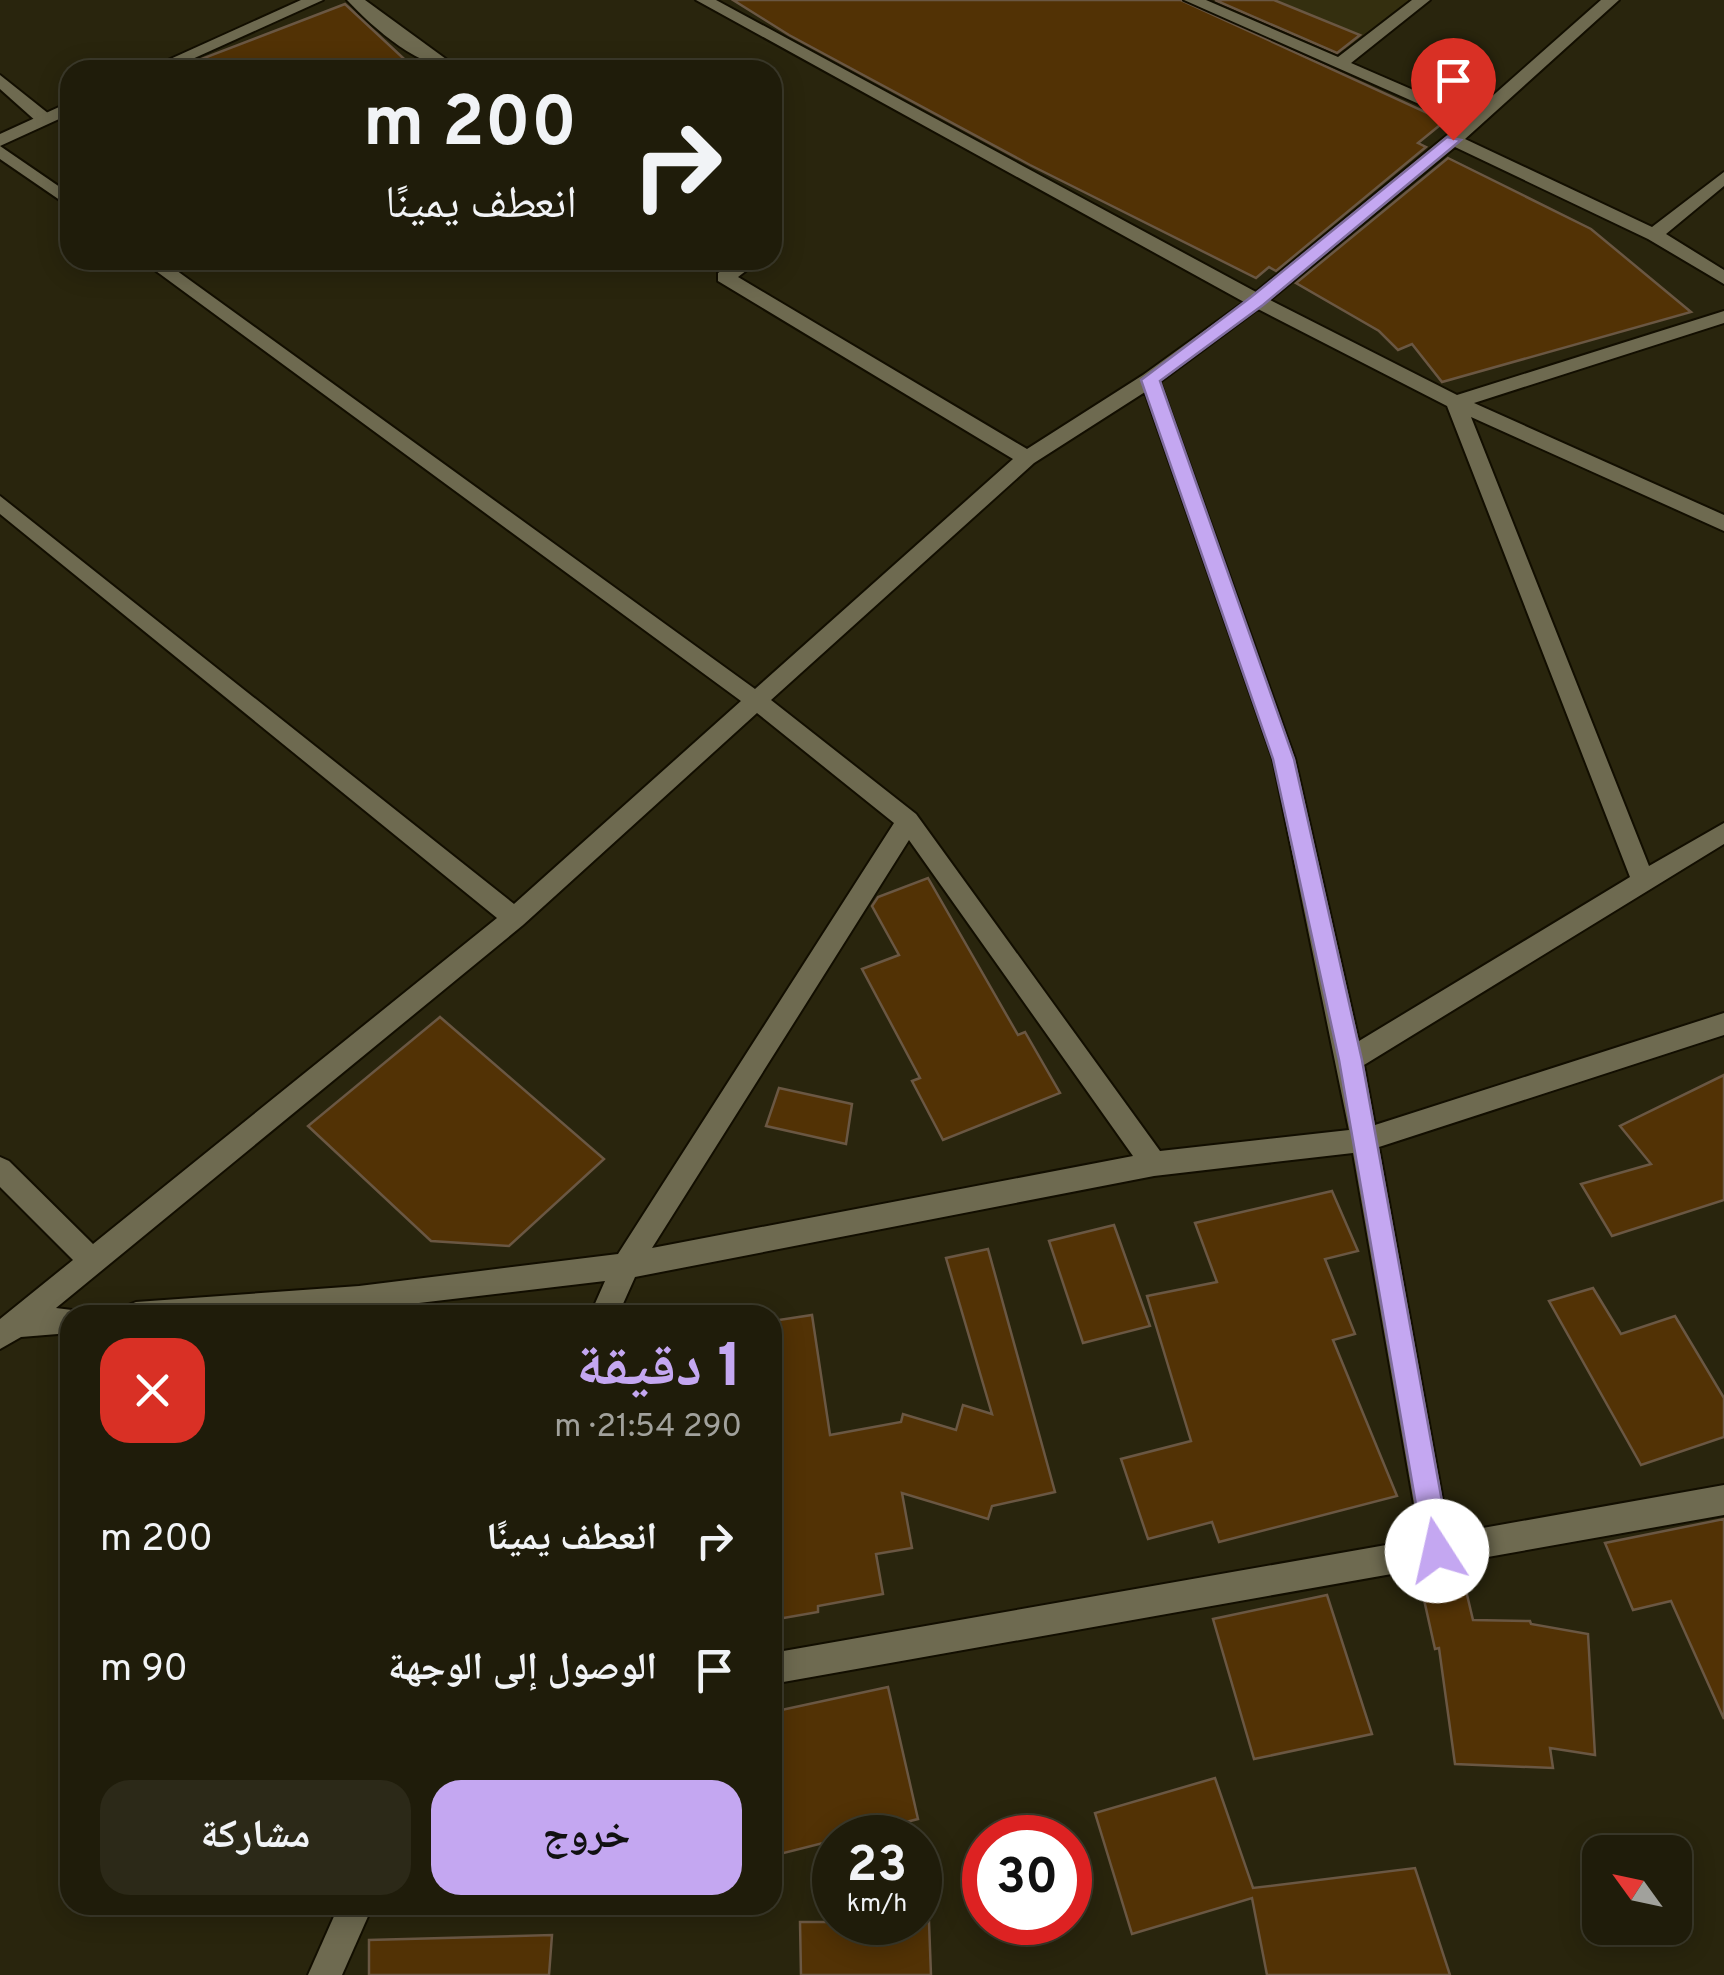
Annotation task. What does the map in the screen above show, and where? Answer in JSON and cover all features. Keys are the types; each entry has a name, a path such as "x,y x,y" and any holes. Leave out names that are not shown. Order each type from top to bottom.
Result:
{"street":[{"path":"177,60 315,0"},
{"path":"355,0 437,60"},
{"path":"704,0 1257,301 1455,402 1714,513 1724,524"},
{"path":"1192,0 1471,122"},
{"path":"1339,64 1422,0"},
{"path":"7,1330 514,918 1026,458 1150,380 1257,301 1453,140 1611,0"},
{"path":"0,80 43,118"},
{"path":"0,141 60,111"},
{"path":"1453,140 1654,235 1724,278"},
{"path":"0,151 60,195"},
{"path":"1654,235 1724,177"},
{"path":"164,270 881,796 908,822 1154,1164"},
{"path":"736,270 725,277 1026,458"},
{"path":"1455,402 1724,317"},
{"path":"1150,380 1284,759 1350,1060 1437,1551"},
{"path":"1455,402 1643,881"},
{"path":"0,503 514,918"},
{"path":"608,1305 626,1266 908,822"},
{"path":"1350,1060 1724,832"},
{"path":"275,1305 358,1299 626,1266 1154,1164 1364,1140 1724,1024"},
{"path":"0,1169 92,1262"},
{"path":"7,1330 60,1322"},
{"path":"782,1667 1724,1500"},
{"path":"325,1975 352,1915"}],"shaded area":[{"path":"1229,0 1416,0 1352,52"}],"building":[{"path":"733,0 1181,0 1445,121 1418,143 1426,147 1276,271 1269,267 1256,278 1030,165 789,35"},
{"path":"1215,0 1274,0 1360,35 1337,53"},
{"path":"345,4 405,60 199,60"},
{"path":"1448,158 1591,229 1691,312 1442,382 1412,344 1398,350 1379,331 1296,283"},
{"path":"928,878 1018,1035 1025,1032 1060,1093 943,1140 912,1081 920,1078 862,969 899,955 872,906 878,897"},
{"path":"440,1017 604,1159 509,1246 431,1241 308,1126"},
{"path":"1724,1075 1724,1200 1612,1236 1581,1184 1651,1164 1620,1126"},
{"path":"779,1088 852,1104 846,1144 766,1126"},
{"path":"1332,1191 1358,1251 1325,1259 1355,1334 1333,1340 1397,1496 1219,1542 1212,1522 1148,1539 1121,1459 1191,1441 1147,1296 1217,1282 1195,1223"},
{"path":"1114,1225 1150,1326 1083,1343 1049,1241"},
{"path":"988,1249 1055,1492 992,1506 988,1519 902,1493 912,1548 876,1554 883,1594 818,1606 818,1612 782,1618 782,1320 812,1315 830,1435 901,1422 903,1414 956,1430 963,1405 992,1414 946,1258"},
{"path":"1593,1288 1621,1334 1675,1316 1724,1398 1724,1437 1641,1465 1549,1301"},
{"path":"1724,1519 1724,1719 1671,1601 1633,1610 1605,1543"},
{"path":"1464,1582 1473,1620 1530,1621 1588,1634 1595,1755 1550,1748 1553,1768 1455,1764 1439,1648 1435,1649 1421,1586"},
{"path":"1327,1595 1372,1734 1254,1759 1213,1619"},
{"path":"888,1687 917,1815 812,1815 812,1846 782,1853 782,1710"},
{"path":"1215,1778 1253,1888 1415,1868 1450,1975 1267,1975 1252,1898 1132,1934 1095,1813"},
{"path":"800,1922 812,1922 812,1945 930,1945 931,1975 801,1975"},
{"path":"552,1935 549,1975 369,1975 369,1940"}],"route":[{"path":"1437,1551 1350,1060 1284,759 1150,380 1257,301 1453,140"}]}
